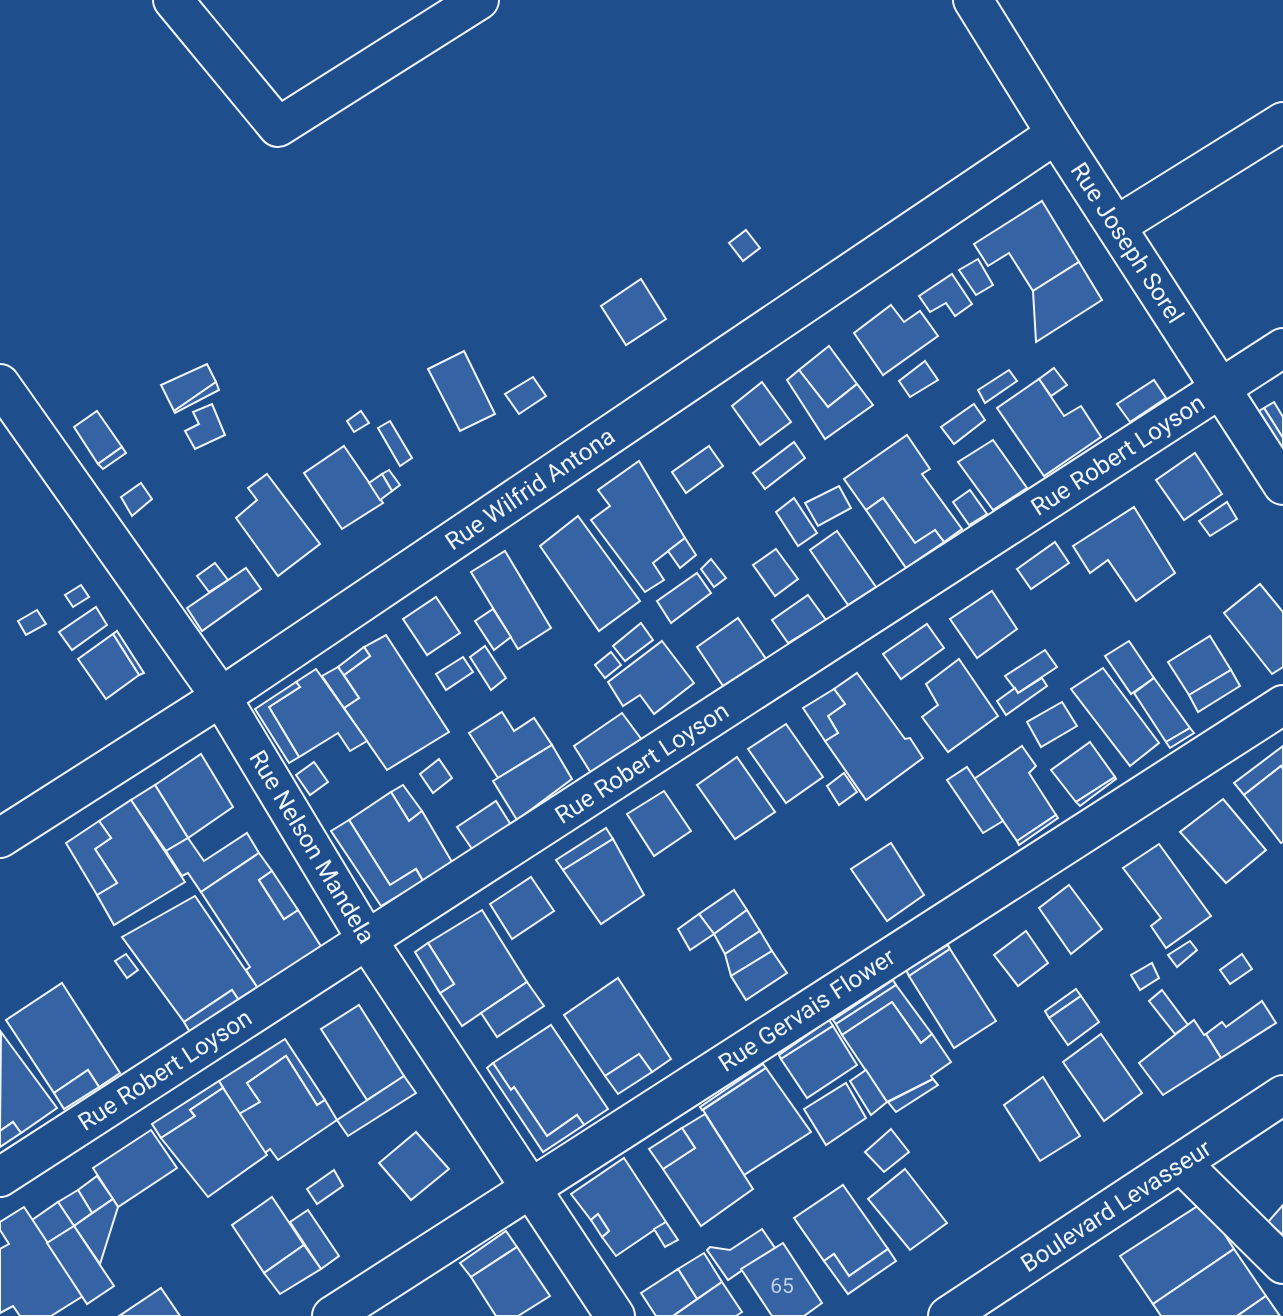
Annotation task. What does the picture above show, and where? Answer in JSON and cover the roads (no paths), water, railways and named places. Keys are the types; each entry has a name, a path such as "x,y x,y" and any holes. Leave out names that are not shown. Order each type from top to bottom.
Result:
{"street":[{"path":"173,0 278,127 479,0"},
{"name":"Rue Joseph Sorel","path":"980,2 1056,134 1283,485"},
{"path":"1116,226 1283,122"},
{"name":"Rue Wilfrid Antona","path":"0,838 221,697 1056,134"},
{"name":"Rue Robert Loyson","path":"0,1177 1283,348"},
{"name":"Rue Nelson Mandela","path":"5,404 221,697 367,940 615,1316"},
{"name":"Rue Gervais Flower","path":"332,1316 1283,705"},
{"name":"Boulevard Levasseur","path":"948,1316 1283,1095"},
{"path":"1181,1163 1283,1264"}]}
